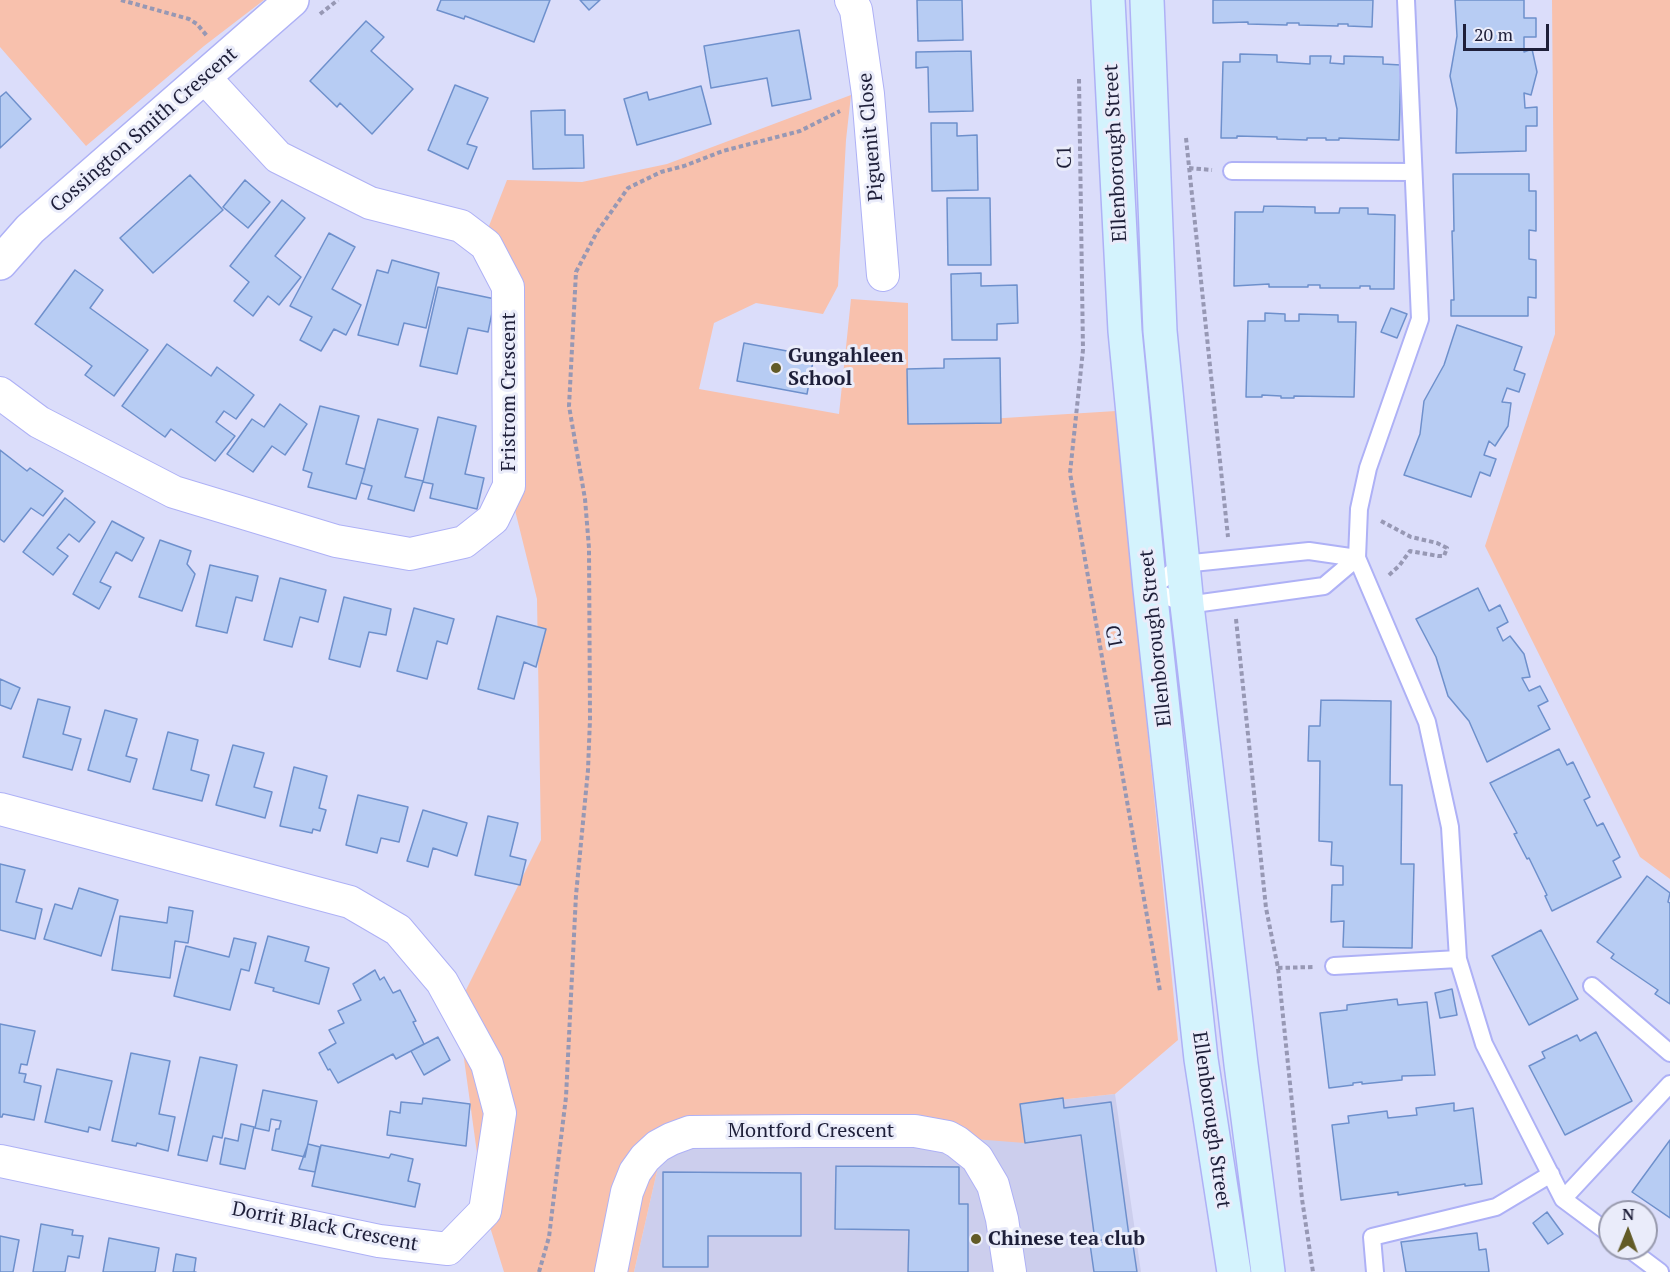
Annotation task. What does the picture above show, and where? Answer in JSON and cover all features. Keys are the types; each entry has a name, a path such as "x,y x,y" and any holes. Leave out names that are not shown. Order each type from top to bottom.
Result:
{"main road":[{"name":"Ellenborough Street","path":"1108,0 1125,331 1150,589 1201,1059 1234,1272"},
{"name":"Ellenborough Street","path":"1147,0 1160,331 1187,605 1268,1272"}],"street":[{"name":"Cossington Smith Crescent","path":"0,262 30,228 292,0"},
{"name":"Piguenit Close","path":"851,0 856,10 868,94 883,275"},
{"name":"Fristrom Crescent","path":"0,393 39,422 174,492 336,542 410,554 464,542 493,519 509,486 509,310 508,287 486,244 461,226 370,203 278,157 205,78"},
{"name":"Dorrit Black Crescent","path":"0,809 350,903 398,930 442,982 452,999 487,1064 500,1113 485,1211 448,1249 379,1241 0,1161"},
{"name":"Montford Crescent","path":"611,1272 622,1210 635,1172 658,1146 671,1139 690,1132 915,1131 948,1137 957,1142 977,1158 987,1172 998,1198 1010,1272"}],"lane":[{"path":"1406,0 1420,319 1368,468 1359,509 1357,558 1427,722 1450,827 1458,959 1484,1044 1563,1199 1598,1225"},
{"path":"1232,171 1413,172"},
{"path":"1309,551 1357,558 1324,586 1187,605 1150,589 1183,564 1309,551"},
{"path":"1334,966 1458,959"},
{"path":"1592,986 1670,1053"},
{"path":"1563,1199 1670,1084"},
{"path":"1375,1272 1372,1237 1496,1207 1551,1174"},
{"path":"1644,1260 1660,1272"}],"path":[{"path":"121,0 189,19 197,24 208,38"},
{"name":"C1","path":"1078,76 1083,350 1070,473 1160,991"},
{"path":"539,1272 549,1237 566,1097 576,895 587,780 590,719 589,548 585,499 568,406 576,272 597,232 628,188 661,172 723,151 808,128 868,94"},
{"path":"1186,135 1228,538 1234,541"},
{"path":"1359,509 1411,537 1437,543 1447,548 1444,556 1410,551 1393,572 1370,588"},
{"path":"1234,598 1266,908 1278,968 1302,1199 1313,1272"},
{"path":"1278,968 1334,966"}],"shaded area":[{"path":"0,0 264,0 204,46 86,146 0,47"},
{"path":"1552,0 1670,0 1670,879 1640,857 1485,546 1555,334"},
{"path":"851,95 846,140 838,286 823,314 756,303 714,323 699,389 839,414 851,299 908,303 908,424 1116,411 1178,1040 1115,1094 1020,1104 1025,1143 948,1137 665,1136 634,1272 504,1272 485,1211 457,1008 541,840 537,599 509,486 510,357 489,226 507,180 582,182 667,164"},
{"path":"1115,1094 1141,1272 634,1272 665,1136 948,1137 1025,1142 1020,1104"}],"building":[{"path":"441,0 550,0 534,42 465,16 464,19 437,10"},
{"path":"580,0 600,0 589,10"},
{"path":"917,0 962,0 963,40 918,41"},
{"path":"1213,0 1373,0 1372,27 1348,26 1348,24 1338,24 1338,26 1299,25 1299,23 1287,23 1287,25 1248,24 1248,22 1213,23"},
{"path":"1455,0 1524,0 1524,18 1536,18 1536,37 1524,37 1524,52 1532,49 1537,72 1531,95 1524,93 1525,108 1537,107 1537,126 1526,126 1526,151 1456,153 1457,109 1450,76 1457,36"},
{"path":"366,21 384,37 371,51 413,89 372,134 340,103 337,107 310,81"},
{"path":"799,30 811,99 772,106 767,78 711,88 704,46"},
{"path":"971,51 973,111 929,112 928,67 916,68 916,52"},
{"path":"1240,54 1277,55 1277,62 1310,64 1310,56 1331,56 1330,63 1344,64 1344,56 1383,57 1383,64 1401,65 1399,140 1307,138 1307,140 1237,136 1237,138 1221,138 1223,62 1240,62"},
{"path":"455,85 488,98 467,144 477,147 468,169 428,150"},
{"path":"701,86 711,124 637,145 624,99 647,92 649,100"},
{"path":"6,92 31,119 0,148 0,97"},
{"path":"565,110 565,135 583,135 584,168 533,169 531,111"},
{"path":"931,123 957,123 957,136 977,135 978,190 932,191"},
{"path":"1453,174 1529,174 1529,191 1536,191 1536,231 1529,230 1529,259 1536,260 1536,298 1528,297 1528,316 1451,316 1451,300 1454,300"},
{"path":"190,175 223,210 153,273 120,238"},
{"path":"245,180 270,202 248,228 223,207"},
{"path":"947,198 990,198 991,265 948,265"},
{"path":"282,200 305,218 275,256 301,277 279,305 268,296 253,316 234,301 249,282 230,266"},
{"path":"1264,206 1315,207 1315,213 1339,213 1340,208 1368,208 1368,214 1395,215 1394,289 1370,289 1370,286 1320,288 1320,285 1269,287 1269,284 1234,286 1235,212 1263,212"},
{"path":"329,233 355,247 332,289 361,305 346,335 334,329 321,351 300,340 312,317 290,306"},
{"path":"392,260 439,273 426,328 404,323 398,345 358,335 377,270 388,273"},
{"path":"75,270 103,290 90,308 148,350 114,396 85,375 92,366 35,324"},
{"path":"981,273 981,286 1017,285 1018,323 997,324 997,340 952,340 951,274"},
{"path":"438,287 495,299 488,332 468,328 457,374 420,366"},
{"path":"1391,308 1407,314 1397,338 1381,332"},
{"path":"1265,313 1285,314 1285,321 1299,321 1299,314 1338,315 1338,322 1356,322 1354,397 1294,396 1294,398 1281,398 1281,396 1262,395 1262,397 1246,397 1248,321 1265,321"},
{"path":"1457,325 1522,347 1514,370 1525,374 1519,392 1507,388 1502,402 1511,403 1508,426 1495,446 1489,441 1484,455 1496,459 1490,476 1480,472 1471,497 1404,475 1420,434 1424,401 1444,365"},
{"name":"Gungahleen School","path":"744,343 814,356 807,394 737,381"},
{"path":"167,344 211,376 217,367 254,395 236,419 224,411 216,422 235,436 215,461 171,429 165,437 122,406"},
{"path":"1000,358 1001,423 908,424 907,369 944,368 944,359"},
{"path":"280,404 307,424 285,455 272,446 253,472 227,454 252,419 264,427"},
{"path":"320,406 359,416 346,464 365,469 356,499 308,487 312,473 303,470"},
{"path":"438,417 476,426 465,474 484,478 477,509 430,498 433,484 423,482"},
{"path":"378,419 418,429 405,477 423,481 414,511 368,499 372,486 361,483"},
{"path":"0,450 27,471 30,468 63,491 43,516 31,508 4,542 0,539"},
{"path":"65,498 95,522 79,542 69,534 57,548 68,556 53,575 23,552"},
{"path":"112,521 144,538 132,561 116,552 100,582 111,587 99,609 73,594"},
{"path":"160,540 191,551 187,564 195,574 182,611 139,597"},
{"path":"210,565 258,576 252,601 236,597 227,633 196,626"},
{"path":"280,578 326,590 318,622 300,617 292,647 264,640"},
{"path":"1478,588 1489,611 1500,605 1508,622 1497,628 1503,641 1510,636 1524,654 1530,677 1522,678 1529,691 1540,686 1548,701 1538,706 1550,729 1487,762 1469,721 1448,696 1436,657 1416,619"},
{"path":"344,597 391,609 386,635 369,632 360,667 329,659"},
{"path":"414,608 454,619 447,644 437,641 427,679 397,671"},
{"path":"497,616 546,629 536,667 524,662 514,699 478,689"},
{"path":"0,679 20,688 11,709 0,705"},
{"path":"38,699 70,707 63,734 81,739 72,770 23,757"},
{"path":"1321,700 1391,701 1390,785 1402,785 1401,864 1414,864 1412,948 1343,947 1344,921 1331,922 1332,885 1343,885 1343,866 1331,865 1332,842 1319,841 1320,761 1308,761 1309,726 1320,726"},
{"path":"105,710 137,719 126,756 137,759 130,782 88,770"},
{"path":"168,732 198,740 191,770 209,775 202,801 153,789"},
{"path":"233,745 264,753 254,787 272,792 265,818 216,805"},
{"path":"1559,749 1567,765 1573,762 1590,797 1584,800 1597,826 1603,823 1620,857 1613,861 1621,877 1552,911 1529,858 1527,859 1514,834 1517,833 1490,783"},
{"path":"294,767 327,776 319,808 326,810 320,831 313,829 312,833 280,826"},
{"path":"358,795 408,807 399,842 381,838 377,853 346,845"},
{"path":"423,810 467,823 457,856 433,848 428,867 407,861"},
{"path":"488,816 518,823 510,856 526,860 520,885 475,875"},
{"path":"0,864 25,870 16,902 42,909 35,939 0,930"},
{"path":"1647,876 1670,893 1668,902 1670,903 1670,1004 1655,994 1658,990 1611,958 1614,954 1597,942"},
{"path":"79,888 118,900 101,956 44,939 55,904 72,909"},
{"path":"169,907 193,911 188,943 175,941 170,978 112,970 120,916 167,923"},
{"path":"1541,930 1578,999 1529,1025 1492,956"},
{"path":"268,936 309,947 305,961 329,968 319,1004 273,991 274,988 255,983"},
{"path":"234,938 256,943 249,971 241,969 230,1010 174,996 186,946 229,957"},
{"path":"375,970 380,980 384,977 393,993 400,990 416,1021 413,1022 424,1044 396,1059 393,1054 338,1083 319,1053 336,1043 329,1030 344,1023 338,1011 361,1000 353,984"},
{"path":"1452,989 1457,1015 1440,1018 1435,993"},
{"path":"1397,999 1398,1005 1427,1002 1435,1075 1402,1076 1402,1080 1362,1084 1362,1082 1329,1088 1320,1013 1347,1010 1347,1005"},
{"path":"0,1024 35,1031 27,1065 21,1064 19,1073 26,1074 24,1082 41,1086 34,1120 3,1114 0,1117"},
{"path":"1596,1032 1632,1101 1565,1135 1529,1066 1545,1058 1542,1052 1577,1035 1580,1041"},
{"path":"438,1037 450,1060 424,1075 411,1051"},
{"path":"131,1053 170,1061 159,1114 175,1117 168,1151 137,1143 136,1146 112,1141"},
{"path":"200,1057 237,1065 222,1138 213,1136 207,1161 178,1155"},
{"path":"57,1069 112,1081 100,1130 89,1127 88,1132 45,1122"},
{"path":"263,1090 317,1101 305,1157 272,1150 276,1129 279,1129 281,1121 271,1119 269,1131 255,1128"},
{"path":"423,1098 470,1104 466,1146 387,1135 390,1111 400,1113 401,1102 422,1104"},
{"path":"1063,1098 1064,1108 1111,1102 1129,1236 1095,1241 1081,1135 1025,1143 1020,1104"},
{"path":"1454,1103 1454,1111 1473,1108 1482,1184 1465,1186 1465,1184 1398,1195 1398,1192 1341,1200 1332,1125 1349,1123 1348,1116 1387,1111 1388,1118 1417,1115 1416,1108"},
{"path":"241,1124 254,1127 245,1169 220,1164 225,1138 238,1141"},
{"path":"1670,1140 1670,1218 1658,1210 1658,1200 1644,1200 1632,1192"},
{"path":"308,1144 320,1147 315,1172 299,1169"},
{"path":"321,1145 389,1158 391,1154 413,1159 408,1181 420,1184 415,1207 312,1186"},
{"path":"836,1166 959,1167 959,1204 968,1204 968,1272 908,1272 909,1230 835,1229"},
{"path":"663,1172 801,1173 801,1236 708,1236 708,1267 663,1267"},
{"path":"1547,1212 1563,1234 1548,1244 1533,1223"},
{"path":"41,1224 73,1230 72,1235 83,1236 79,1258 68,1256 65,1272 33,1272"},
{"path":"1477,1233 1479,1250 1486,1249 1489,1272 1406,1272 1401,1242"},
{"path":"0,1236 19,1240 13,1272 0,1272"},
{"path":"109,1238 159,1248 155,1272 103,1272"},
{"path":"1132,1238 1137,1272 1094,1272 1090,1244"},
{"path":"176,1254 196,1258 194,1272 173,1272"}],"place":[{"name":"Gungahleen School","path":"776,368"},
{"name":"Chinese tea club","path":"976,1239"}]}
